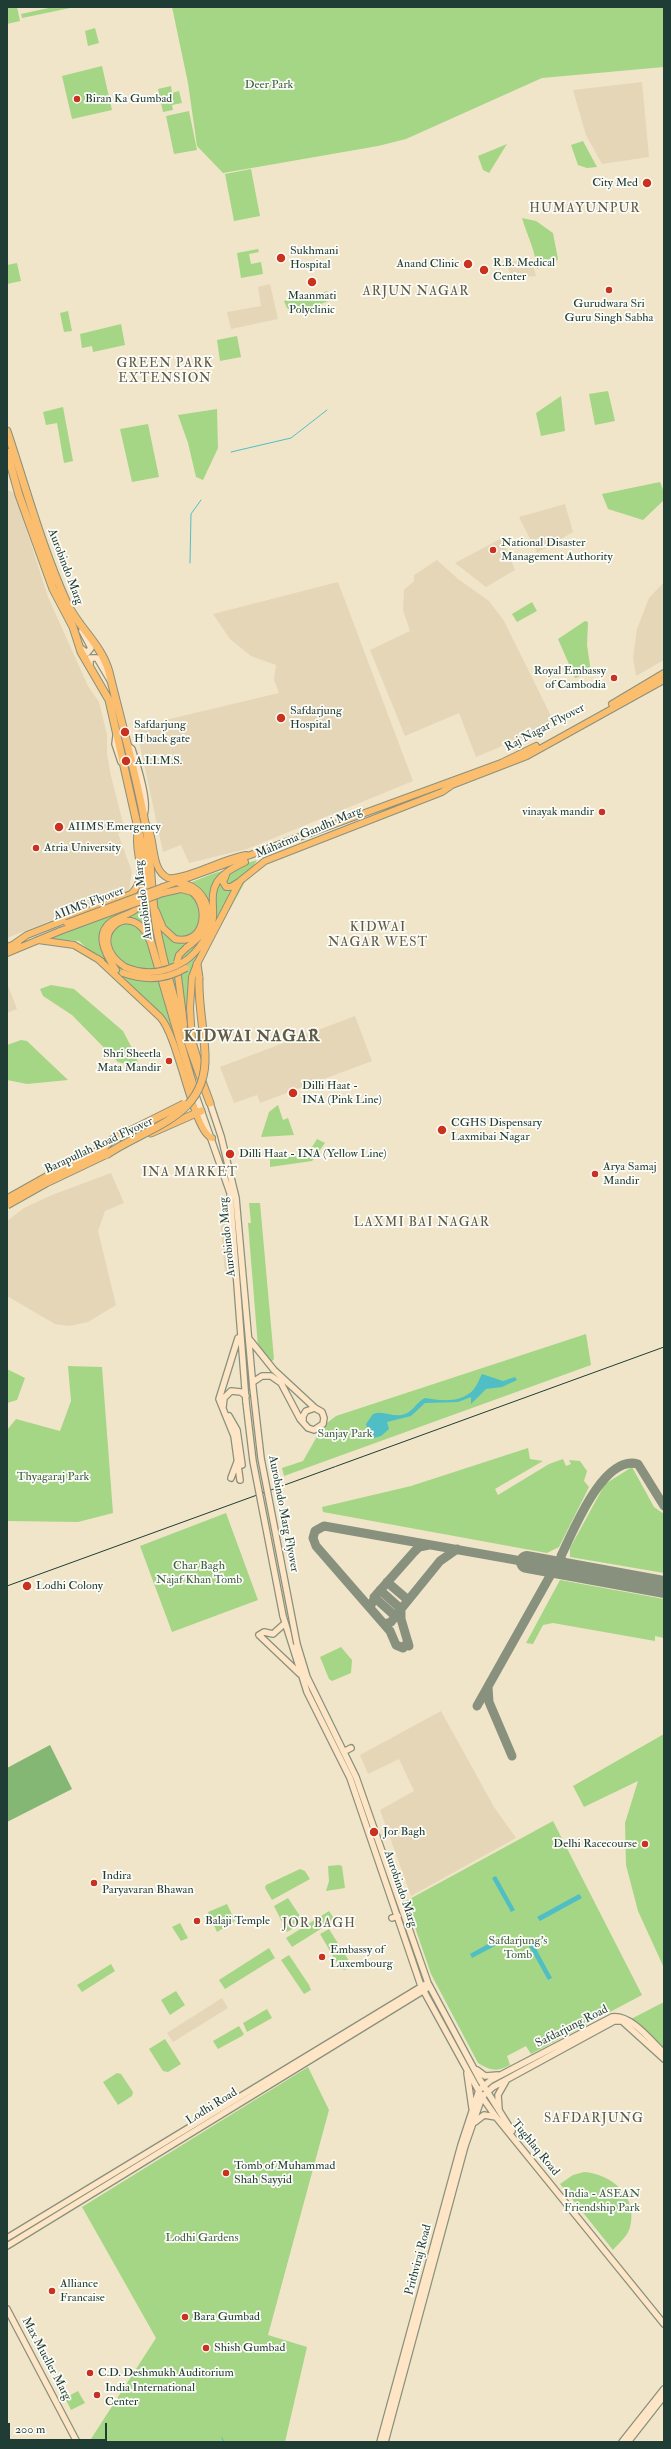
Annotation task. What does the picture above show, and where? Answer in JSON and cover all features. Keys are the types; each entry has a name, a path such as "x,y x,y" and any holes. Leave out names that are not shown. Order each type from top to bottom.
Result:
{"highway":[{"name":"Aurobindo Marg","path":"7,432 54,575 77,627 81,652 109,700 118,734 147,868 146,913 153,953 191,1098"},
{"name":"Aurobindo Marg","path":"7,452 20,498 57,598 77,627 97,648 108,668 128,746 144,819 159,939 184,1027 210,1103"},
{"path":"20,498 20,507 43,576 52,595 57,598"},
{"path":"43,576 45,568"},
{"path":"106,1155 123,1143 182,1112 199,1092 205,1067 196,978 197,964"},
{"name":"Barapullah Road Flyover","path":"7,1199 48,1176 104,1148 110,1141 191,1098"},
{"name":"Barapullah Road Flyover","path":"7,1205 46,1183 199,1112"}],"main road":[{"path":"100,684 89,663 92,657 98,659 111,681"},
{"name":"Raj Nagar Flyover","path":"430,788 501,763 529,750 662,677"},
{"name":"Raj Nagar Flyover","path":"442,792 452,785 527,756 662,677"},
{"name":"Mahatma Gandhi Marg","path":"262,852 430,788"},
{"name":"Mahatma Gandhi Marg","path":"197,964 240,881 265,861 442,792"},
{"path":"144,819 152,833 158,869 168,878 180,877 233,857 262,852"},
{"path":"7,947 27,935 131,894 141,878 136,840 139,830"},
{"path":"186,964 210,928 213,890 221,877 228,871 262,852"},
{"name":"AIIMS Flyover","path":"14,944 262,852"},
{"path":"116,970 104,950 103,933 111,922 136,909 145,884 147,868"},
{"path":"228,871 223,880 225,886 231,887 240,881"},
{"path":"178,882 190,885 199,892 208,909 205,929 179,956 177,962 184,1027"},
{"path":"7,953 60,931 168,891 181,889 195,894 202,908 202,924 193,937 182,940 170,936 161,924 155,908"},
{"path":"124,970 114,958 107,943 109,931 118,922 131,921 142,927 148,936 153,953"},
{"path":"38,940 70,943 116,970 153,973 170,970 186,964 204,951"},
{"path":"98,959 163,1020 170,1032 182,1062"},
{"path":"196,978 190,1008 192,1040 210,1103"},
{"path":"191,1098 199,1112 204,1133 212,1138"},
{"name":"Aurobindo Marg","path":"210,1103 221,1136 236,1198 246,1273 253,1385"},
{"name":"Aurobindo Marg","path":"212,1138 230,1193 246,1396"},
{"path":"240,1332 219,1399 230,1425 242,1479 237,1430 223,1404 226,1395 231,1391 241,1392 246,1396"},
{"path":"250,1340 274,1370 290,1386 323,1414 323,1424 317,1429 311,1429 303,1422 281,1383 271,1376 262,1376 253,1385"},
{"name":"Aurobindo Marg Flyover","path":"253,1385 261,1458 298,1647"},
{"path":"285,1390 286,1387 290,1386"},
{"name":"Aurobindo Marg Flyover","path":"246,1396 253,1461 284,1624"},
{"path":"303,1422 303,1416 306,1411 315,1408"},
{"path":"231,1478 237,1460"},
{"path":"284,1624 277,1633 270,1634 264,1632 259,1635 301,1674"},
{"name":"Aurobindo Marg","path":"284,1624 301,1674 322,1725 350,1778 363,1823 395,1917 423,1988 479,2090"},
{"name":"Aurobindo Marg","path":"298,1647 306,1677 345,1751 371,1814 429,1985 483,2085"},
{"path":"329,1720 334,1717"},
{"path":"345,1751 351,1748"},
{"name":"Lodhi Road","path":"7,2238 429,1985"},
{"name":"Lodhi Road","path":"7,2246 423,1988"},
{"name":"Safdarjung Road","path":"486,2091 612,2017 619,2016 627,2019 664,2053"},
{"name":"Safdarjung Road","path":"483,2085 502,2075 534,2062 618,2020 622,2021 664,2059"},
{"path":"474,2067 485,2076 502,2075"},
{"path":"467,2069 472,2110"},
{"path":"472,2126 481,2116 498,2116 498,2095 507,2079"},
{"name":"Prithviraj Road","path":"380,2442 472,2110 479,2090 483,2085"},
{"name":"Tughlaq Road","path":"483,2085 498,2116 664,2324"},
{"name":"Tughlaq Road","path":"479,2090 482,2097 664,2317"},
{"name":"Prithviraj Road","path":"385,2442 465,2146 482,2097 486,2091"},
{"path":"480,2103 489,2115"},
{"name":"Max Mueller Marg","path":"7,2309 77,2442"},
{"name":"Max Mueller Marg","path":"7,2315 74,2442"},
{"path":"622,2442 664,2389"},
{"path":"628,2442 664,2396"}],"shaded area":[{"path":"642,82 649,157 602,164 586,135 573,90"},
{"path":"531,258 536,276 511,278 507,263"},
{"path":"270,284 278,319 231,329 227,312 261,306 258,287"},
{"path":"7,490 15,493 48,597 88,686 99,702 107,735 107,754 111,776 125,831 118,833 132,872 129,890 7,938"},
{"path":"565,504 573,532 537,553 519,517"},
{"name":"National Disaster Management Authority","path":"502,538 515,570 486,587 455,563"},
{"path":"437,560 458,579 489,601 504,621 552,718 551,724 545,728 476,757 459,713 405,736 370,650 410,631 403,610 404,590 414,581 414,575"},
{"name":"Safdarjung Hospital","path":"338,582 413,781 247,849 189,863 181,845 163,852 136,727 279,693 274,680 276,665 251,656 230,639 213,614"},
{"path":"664,582 664,660 636,676 633,658 637,629 649,598"},
{"path":"7,983 17,1009 7,1013"},
{"path":"355,1016 372,1061 260,1103 257,1095 234,1103 220,1067"},
{"path":"111,1173 124,1203 105,1211 98,1231 116,1305 88,1322 69,1326 55,1324 7,1296 7,1221 24,1208 52,1195"},
{"path":"225,1218 230,1272 225,1273 220,1219"},
{"path":"441,1711 494,1807 516,1838 411,1896 380,1810 414,1791 399,1759 368,1774 360,1755"},
{"path":"222,1998 228,2008 173,2042 167,2033"}],"green space":[{"path":"7,7 17,7 20,21 7,24"},
{"path":"53,7 75,7 22,18 21,14"},
{"name":"Deer Park","path":"172,7 664,7 664,67 542,78 406,139 378,146 223,173 197,146 188,83"},
{"path":"95,28 99,43 88,46 85,31"},
{"path":"102,66 112,110 72,119 62,76"},
{"path":"171,86 172,93 179,91 182,103 172,105 173,110 163,112 158,89"},
{"path":"189,111 197,150 174,154 166,116"},
{"path":"583,141 597,167 587,168 578,165 571,145"},
{"path":"507,144 489,173 483,170 478,156"},
{"path":"251,169 260,216 234,221 225,174"},
{"path":"522,218 536,221 553,233 558,259 552,266 548,261 537,269 533,250"},
{"path":"258,249 259,252 249,254 251,264 261,262 263,274 241,278 237,253"},
{"path":"17,263 21,281 7,284 7,265"},
{"path":"327,291 331,300 295,314 287,308 284,301 311,292 318,301 323,296 322,293"},
{"path":"68,311 72,331 64,332 60,313"},
{"path":"121,324 125,345 93,352 92,346 82,348 80,334"},
{"path":"237,336 241,357 220,361 217,340"},
{"path":"608,391 615,421 595,425 589,394"},
{"path":"561,396 565,431 541,436 536,413"},
{"path":"63,407 73,461 64,463 57,423 46,425 43,412"},
{"path":"217,409 218,448 203,480 196,477 188,443 178,415"},
{"path":"148,424 159,477 132,482 120,429"},
{"path":"660,482 664,492 664,500 643,520 608,509 602,494"},
{"path":"532,602 537,611 517,622 512,614"},
{"path":"585,621 588,622 587,645 591,672 575,678 558,639"},
{"path":"257,860 196,971 179,1035 79,941 49,939 212,874"},
{"path":"51,985 74,989 123,1031 135,1054 140,1068 118,1062 72,1015 43,996 40,989"},
{"path":"21,1040 27,1041 68,1080 27,1084 7,1080 7,1045"},
{"path":"278,1105 283,1120 288,1118 294,1135 261,1137 269,1112"},
{"path":"317,1139 325,1143 312,1161 270,1167 270,1159 307,1155"},
{"path":"249,1203 260,1203 274,1359 271,1362 258,1347 248,1223 251,1223"},
{"name":"Sanjay Park","path":"586,1334 591,1365 284,1476 282,1468 303,1461 323,1426 336,1416"},
{"name":"Thyagaraj Park","path":"68,1366 102,1367 113,1513 78,1522 7,1521 7,1430 16,1419 60,1431 71,1401"},
{"path":"7,1369 25,1378 17,1400 7,1403"},
{"path":"528,1448 530,1459 543,1461 495,1489 498,1495 549,1464 563,1459 566,1466 571,1464 569,1460 580,1461 587,1471 584,1481 589,1487 559,1547 547,1553 323,1512 322,1507 411,1486"},
{"path":"632,1467 654,1507 664,1514 664,1573 570,1557 570,1548 605,1484"},
{"name":"Char Bagh Najaf Khan Tomb","path":"226,1513 258,1600 172,1632 140,1546"},
{"path":"560,1580 664,1599 664,1638 655,1636 655,1641 553,1623 543,1625 533,1644 526,1643"},
{"path":"341,1647 352,1660 351,1673 332,1681 329,1679 320,1657"},
{"name":"Delhi Racecourse","path":"664,1734 664,1968 638,1911 626,1865 625,1823 638,1781 584,1807 573,1786"},
{"path":"50,1745 72,1789 7,1822 7,1768"},
{"name":"Safdarjung's Tomb","path":"553,1821 642,1995 531,2054 526,2046 507,2056 510,2065 494,2070 478,2063 431,1974 406,1901"},
{"path":"328,1866 342,1866 345,1888 326,1891 329,1881"},
{"path":"300,1869 305,1871 310,1879 272,1900 265,1888 266,1885"},
{"path":"288,1898 304,1922 287,1932 274,1906"},
{"path":"227,1904 235,1921 217,1932 208,1912"},
{"path":"329,1911 335,1920 292,1947 286,1938"},
{"path":"180,1923 188,1938 181,1941 172,1927"},
{"path":"329,1929 351,1964 345,1970 340,1968 320,1934"},
{"path":"269,1948 275,1958 225,1989 219,1980"},
{"path":"289,1955 311,1990 304,1994 281,1960"},
{"path":"111,1964 115,1971 82,1992 77,1985"},
{"path":"176,1991 185,2005 170,2015 161,2000"},
{"path":"664,2002 664,2048 631,2019"},
{"path":"267,2009 272,2018 247,2032 243,2023"},
{"path":"239,2026 244,2034 218,2049 213,2041"},
{"path":"165,2039 181,2064 168,2072 163,2071 149,2049"},
{"name":"Lodhi Gardens","path":"308,2067 329,2110 268,2335 307,2347 285,2442 89,2442 156,2338 82,2207"},
{"path":"117,2073 121,2074 133,2092 132,2096 118,2105 103,2082"},
{"name":"India - ASEAN Friendship Park","path":"584,2172 604,2177 613,2182 626,2197 630,2206 631,2216 629,2230 613,2250 560,2184 573,2175"},
{"path":"78,2391 85,2403 71,2410 65,2398"}],"water":[{"path":"482,1374 503,1381 515,1377 517,1380 502,1387 486,1389 471,1404 471,1397 458,1402 425,1403 411,1416 387,1422 389,1429 381,1436 374,1438 368,1431 366,1424 373,1414 380,1413 402,1415 412,1410 425,1398 451,1400 464,1397 474,1389"},
{"path":"496,1876 515,1910 511,1912 492,1878"},
{"path":"579,1894 582,1898 540,1921 537,1917"},
{"path":"504,1935 506,1940 472,1958 470,1954"},
{"path":"533,1943 552,1978 548,1980 529,1946"}],"waterway":[{"path":"231,452 291,438 327,410"},
{"path":"190,563 191,514 201,500"},
{"path":"222,2438 224,2442"}],"taxiway":[{"path":"566,1569 562,1563 561,1556 573,1530 601,1482 613,1471 625,1464 638,1464 664,1506"},
{"path":"408,1642 403,1648 396,1645 390,1631 316,1546 313,1538 315,1531 324,1526 527,1562"},
{"path":"370,1607 376,1595 414,1552 419,1547 429,1545"},
{"path":"409,1646 401,1619 401,1609 440,1561 457,1549"},
{"path":"477,1706 555,1567"},
{"path":"387,1582 408,1600"},
{"path":"380,1590 401,1609 391,1622 384,1624"},
{"path":"374,1597 395,1616"},
{"path":"488,1687 489,1702 512,1756"}],"runway":[{"path":"527,1562 664,1587"}],"railway":[{"path":"7,1586 664,1347"}],"place":[{"name":"Biran Ka Gumbad","path":"77,99"},
{"name":"City Med","path":"647,183"},
{"name":"Sukhmani Hospital","path":"281,258"},
{"name":"Anand Clinic","path":"468,264"},
{"name":"R.B. Medical Center","path":"484,270"},
{"name":"Maanmati Polyclinic","path":"312,282"},
{"name":"Gurudwara Sri Guru Singh Sabha","path":"609,290"},
{"name":"National Disaster Management Authority","path":"493,550"},
{"name":"Royal Embassy of Cambodia","path":"614,678"},
{"name":"Safdarjung Hospital","path":"281,718"},
{"name":"Safdarjung H back gate","path":"125,732"},
{"name":"A.I.I.M.S.","path":"126,761"},
{"name":"vinayak mandir","path":"602,812"},
{"name":"AIIMS Emergency","path":"59,827"},
{"name":"Atria University","path":"36,848"},
{"name":"Shri Sheetla Mata Mandir","path":"169,1061"},
{"name":"Dilli Haat - INA (Pink Line)","path":"293,1093"},
{"name":"CGHS Dispensary Laxmibai Nagar","path":"442,1130"},
{"name":"Dilli Haat - INA (Yellow Line)","path":"230,1154"},
{"name":"Arya Samaj Mandir","path":"595,1174"},
{"name":"Lodhi Colony","path":"27,1586"},
{"name":"Jor Bagh","path":"374,1832"},
{"name":"Delhi Racecourse","path":"645,1844"},
{"name":"Indira Paryavaran Bhawan","path":"94,1883"},
{"name":"Balaji Temple","path":"197,1921"},
{"name":"Embassy of Luxembourg","path":"322,1957"},
{"name":"Tomb of Muhammad Shah Sayyid","path":"226,2173"},
{"name":"Alliance Francaise","path":"52,2291"},
{"name":"Bara Gumbad","path":"185,2317"},
{"name":"Shish Gumbad","path":"206,2348"},
{"name":"C.D. Deshmukh Auditorium","path":"90,2373"},
{"name":"India International Center","path":"97,2395"}],"district":[{"name":"HUMAYUNPUR","path":"585,209"},
{"name":"ARJUN NAGAR","path":"416,292"},
{"name":"GREEN PARK EXTENSION","path":"165,372"},
{"name":"KIDWAI NAGAR WEST","path":"378,936"},
{"name":"KIDWAI NAGAR","path":"252,1038"},
{"name":"INA MARKET","path":"190,1173"},
{"name":"LAXMI BAI NAGAR","path":"422,1223"},
{"name":"JOR BAGH","path":"319,1924"},
{"name":"SAFDARJUNG","path":"594,2119"}]}
